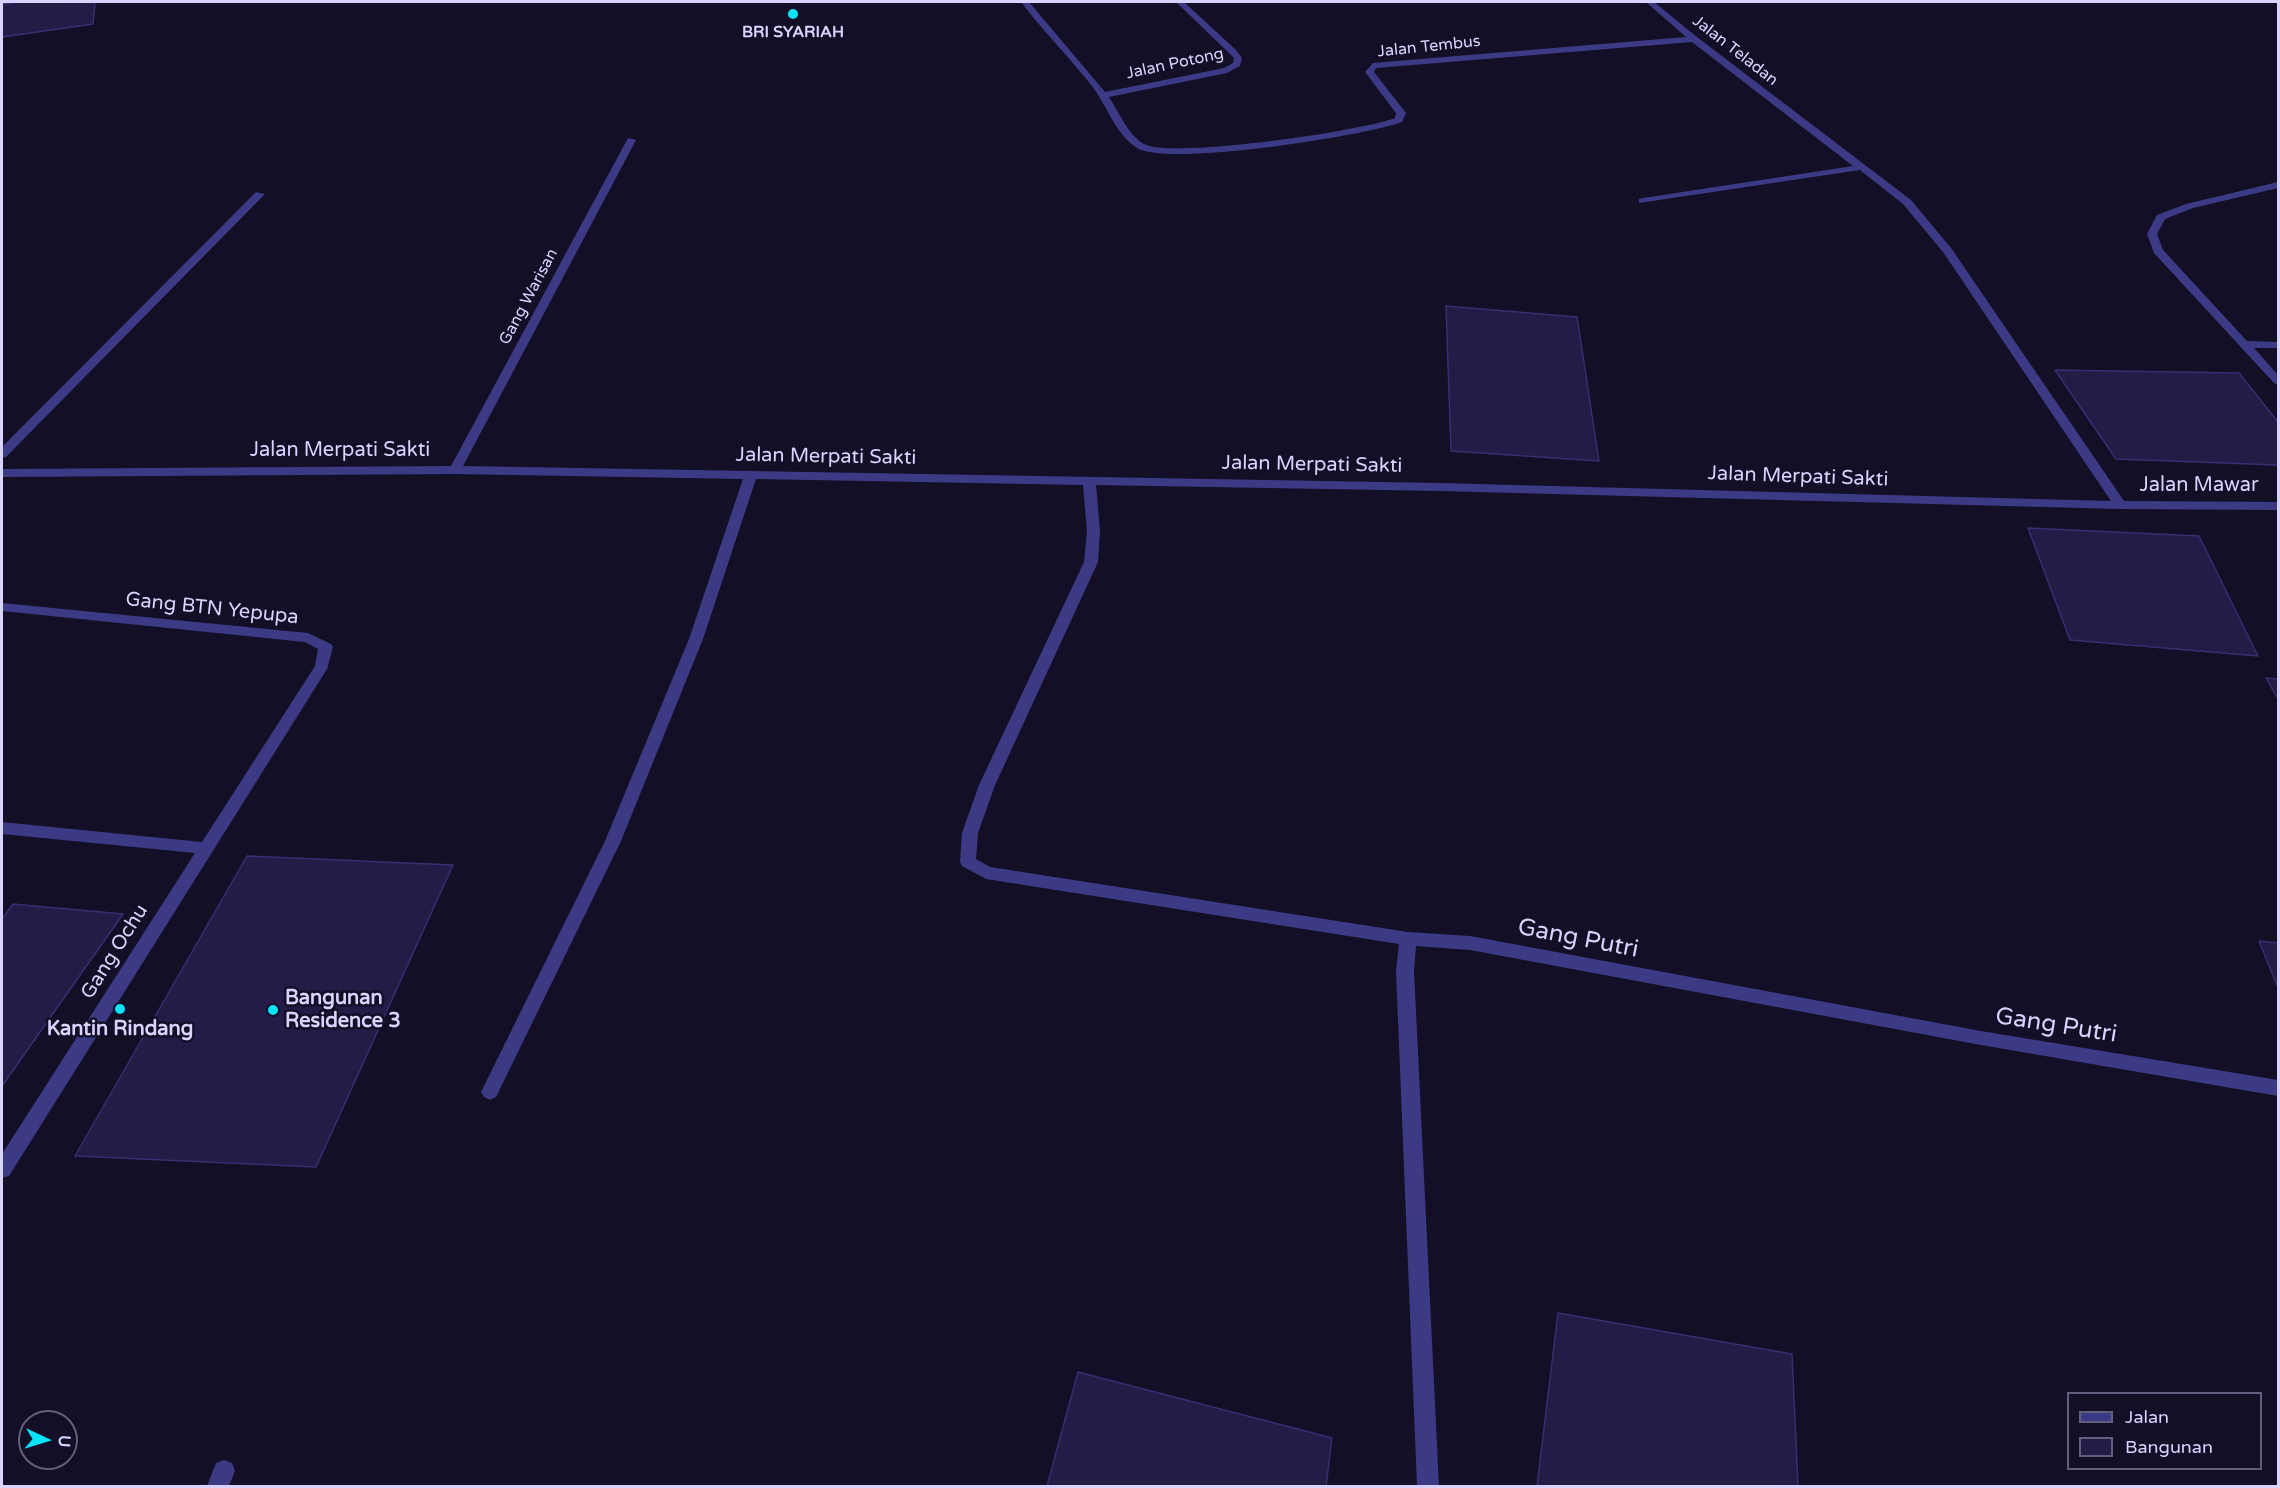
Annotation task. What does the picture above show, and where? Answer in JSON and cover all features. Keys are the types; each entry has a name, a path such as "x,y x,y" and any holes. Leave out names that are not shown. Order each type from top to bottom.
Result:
{"street":[{"path":"1025,2 1103,95"},
{"name":"Jalan Potong","path":"1103,95 1227,70 1237,64 1238,58 1233,52 1180,2"},
{"name":"Jalan Teladan","path":"1650,2 1694,39 1863,167"},
{"name":"Jalan Tembus","path":"1103,95 1133,139 1143,148 1153,152 1178,154 1218,150 1399,120 1401,113 1370,72 1373,66 1378,64 1694,39"},
{"name":"Gang Warisan","path":"455,470 632,140"},
{"path":"1643,201 1863,167 1907,202 1947,250 2120,506"},
{"path":"2278,185 2190,206 2161,217 2153,228 2152,234 2158,251 2278,381"},
{"path":"2,454 260,194"},
{"path":"2245,344 2278,345"},
{"name":"Jalan Merpati Sakti","path":"2,472 455,470 1440,487 2120,506"},
{"path":"490,1092 613,841 696,639 751,475"},
{"name":"Gang Putri","path":"1089,481 1094,511 1095,540 1091,561 987,785 970,833 968,862 986,873 1408,939 1470,943 1982,1038 2278,1088"},
{"name":"Jalan Mawar","path":"2120,506 2278,506"},
{"name":"Gang BTN Yepupa","path":"2,607 308,638 326,647 322,666 205,848"},
{"path":"2,828 205,848"},
{"name":"Gang Ochu","path":"2,1170 205,848"},
{"path":"1408,939 1405,971 1428,1486"}],"building":[{"path":"95,2 93,24 2,37 2,4"},
{"path":"1446,306 1577,317 1599,461 1451,451"},
{"path":"2055,370 2239,373 2278,422 2278,465 2116,459"},
{"path":"2028,528 2199,536 2258,656 2070,640"},
{"path":"2266,678 2278,679 2278,699"},
{"name":"Bangunan Residence 3","path":"247,856 453,865 316,1167 75,1156"},
{"path":"13,904 123,914 2,1086 2,919"},
{"path":"2259,941 2278,943 2278,988"},
{"path":"1558,1313 1792,1354 1798,1486 1537,1486"},
{"path":"1078,1372 1332,1438 1326,1486 1047,1486"}],"place":[{"name":"BRI SYARIAH","path":"793,14"},
{"name":"Kantin Rindang","path":"120,1009"},
{"name":"Bangunan Residence 3","path":"273,1010"}]}
